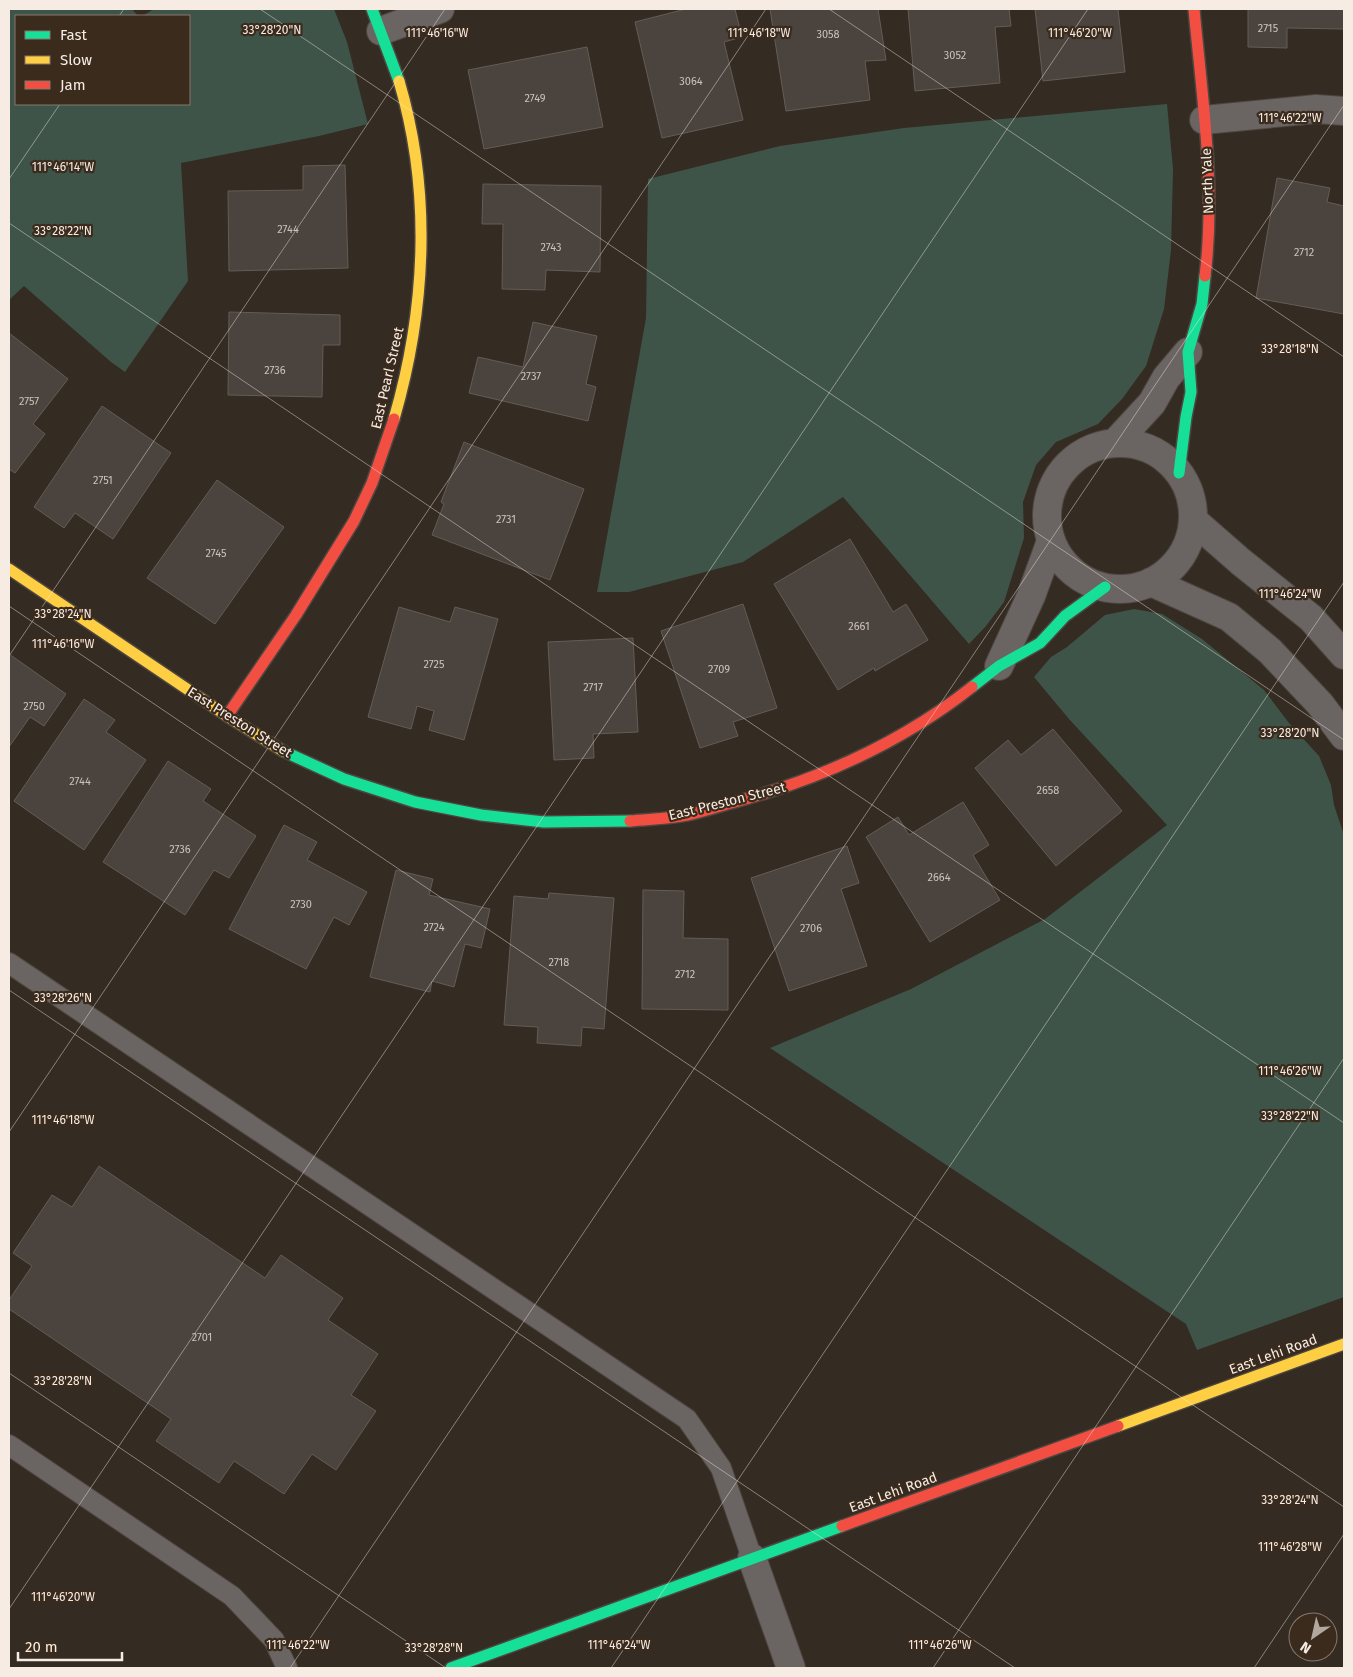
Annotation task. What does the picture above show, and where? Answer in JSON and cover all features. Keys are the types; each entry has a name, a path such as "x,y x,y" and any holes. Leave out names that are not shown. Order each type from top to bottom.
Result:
{"street":[{"path":"377,20 440,9"},
{"name":"North Yale","path":"1179,473 1191,392 1188,352 1202,304 1208,254 1209,179 1194,9"},
{"name":"East Pearl Street","path":"227,716 311,592 360,510 382,459 400,403 414,338 420,270 420,209 415,147 400,86 377,20"},
{"path":"1204,120 1316,109 1344,111"},
{"name":"North Yale","path":"1115,443 1152,403 1166,378 1188,352"},
{"path":"1115,443 1139,446 1162,456 1179,473 1190,495 1193,520 1189,539 1181,556 1168,571 1151,582 1128,588 1105,587 1082,578 1063,562 1051,541 1047,519 1049,496 1058,476 1073,459 1093,447 1115,443"},
{"path":"1193,520 1310,618 1344,655"},
{"name":"East Preston Street","path":"999,666 1031,596 1051,541"},
{"name":"East Preston Street","path":"9,569 227,716 287,754 344,779 415,802 481,815 544,822 624,822 686,815 768,793 830,771 888,742 944,709 999,666 1040,643 1065,616 1105,587"},
{"path":"1151,582 1229,617 1270,651 1320,704 1344,736"},
{"name":"East Lehi Road","path":"451,1668 1344,1344"},
{"path":"752,1558 791,1668"}],"lane":[{"path":"9,963 687,1420 722,1468 752,1558"},
{"path":"9,1445 232,1596 274,1640 287,1668"}],"green space":[{"path":"9,9 132,9 137,15 15,15 15,105 190,105 190,15 144,15 154,9 334,9 347,42 368,124 319,136 181,163 188,281 125,372 24,286 9,300"},
{"path":"1167,104 1173,169 1171,250 1164,309 1146,366 1122,399 1098,424 1056,442 1036,465 1023,502 1024,538 1004,602 986,626 969,644 843,497 743,562 629,592 597,592 646,318 648,179 780,146 904,128"},
{"path":"1134,609 1162,614 1202,639 1264,690 1289,723 1319,756 1331,785 1334,805 1344,835 1344,1297 1197,1350 1186,1324 770,1048 911,989 1045,919 1167,825 1069,719 1034,677 1051,657 1067,647 1105,615"}],"building":[{"path":"686,9 735,9 742,37 724,42 743,120 662,138 635,22"},
{"path":"770,9 878,9 886,60 865,61 870,100 786,111"},
{"path":"908,9 1009,9 1011,26 995,27 1000,83 915,91"},
{"path":"1035,9 1118,9 1125,72 1043,81"},
{"path":"1248,9 1344,9 1344,29 1287,28 1287,48 1248,47"},
{"path":"587,47 603,127 484,149 468,70"},
{"path":"345,165 348,268 229,271 228,191 303,190 303,166"},
{"path":"1277,178 1330,188 1327,202 1344,206 1344,314 1256,298"},
{"path":"483,184 601,186 600,272 546,270 545,290 502,289 503,224 482,224"},
{"path":"229,312 340,315 340,345 323,345 322,397 228,395"},
{"path":"533,322 597,336 586,384 596,387 588,421 469,393 478,357 523,367"},
{"path":"9,333 68,379 33,424 45,434 15,473 9,469"},
{"path":"102,406 171,453 113,539 75,513 64,528 34,507"},
{"path":"464,442 584,489 550,580 432,535 444,504 441,502"},
{"path":"217,480 284,527 215,624 147,578"},
{"path":"850,539 893,612 906,604 928,640 875,671 874,668 838,690 774,584"},
{"path":"743,604 777,708 733,722 738,736 700,748 661,631"},
{"path":"399,607 450,622 455,607 498,619 464,740 429,730 434,711 417,706 411,729 368,717"},
{"path":"633,638 638,732 593,734 594,758 554,760 548,642"},
{"path":"9,654 66,694 44,726 30,717 9,747"},
{"path":"84,699 115,720 106,732 146,760 84,850 14,801"},
{"path":"1053,729 1122,811 1056,866 975,768 1008,740 1021,755"},
{"path":"168,761 211,789 203,801 256,836 229,878 214,870 185,915 103,862"},
{"path":"963,802 989,845 973,855 1000,900 930,942 866,837 898,817 909,835"},
{"path":"284,825 317,842 307,860 367,892 349,925 334,917 306,969 229,929"},
{"path":"847,846 859,883 841,889 867,966 789,991 751,878"},
{"path":"396,870 433,879 429,895 490,909 481,948 465,944 454,987 432,981 430,992 370,977"},
{"path":"643,890 684,891 683,938 728,939 728,1010 642,1009"},
{"path":"549,893 614,898 604,1029 582,1027 581,1046 537,1043 538,1027 504,1025 514,896 548,899"},
{"path":"99,1166 265,1278 281,1255 343,1298 328,1320 378,1354 351,1395 376,1411 336,1470 312,1454 284,1494 234,1461 219,1483 156,1441 171,1419 9,1309 9,1300 32,1266 13,1253 52,1195 72,1207"}],"traffic: fast":[{"path":"372,9 399,81"},
{"path":"1179,473 1191,392 1188,352 1202,304 1205,276"},
{"path":"972,687 999,666 1040,643 1065,616 1105,587"},
{"path":"283,751 344,779 415,802 481,815 544,822 630,821"},
{"path":"451,1668 842,1526"}],"traffic: slow":[{"path":"394,419 413,335 421,250 417,165 410,123 399,81"},
{"path":"9,569 227,716 283,751"},
{"path":"1118,1426 1344,1344"}],"traffic: jam":[{"path":"1194,9 1207,142 1209,209 1205,276"},
{"path":"227,716 296,615 354,521 372,483 394,419"},
{"path":"630,821 687,815 763,794 827,771 917,726 972,687"},
{"path":"842,1526 1118,1426"}]}
